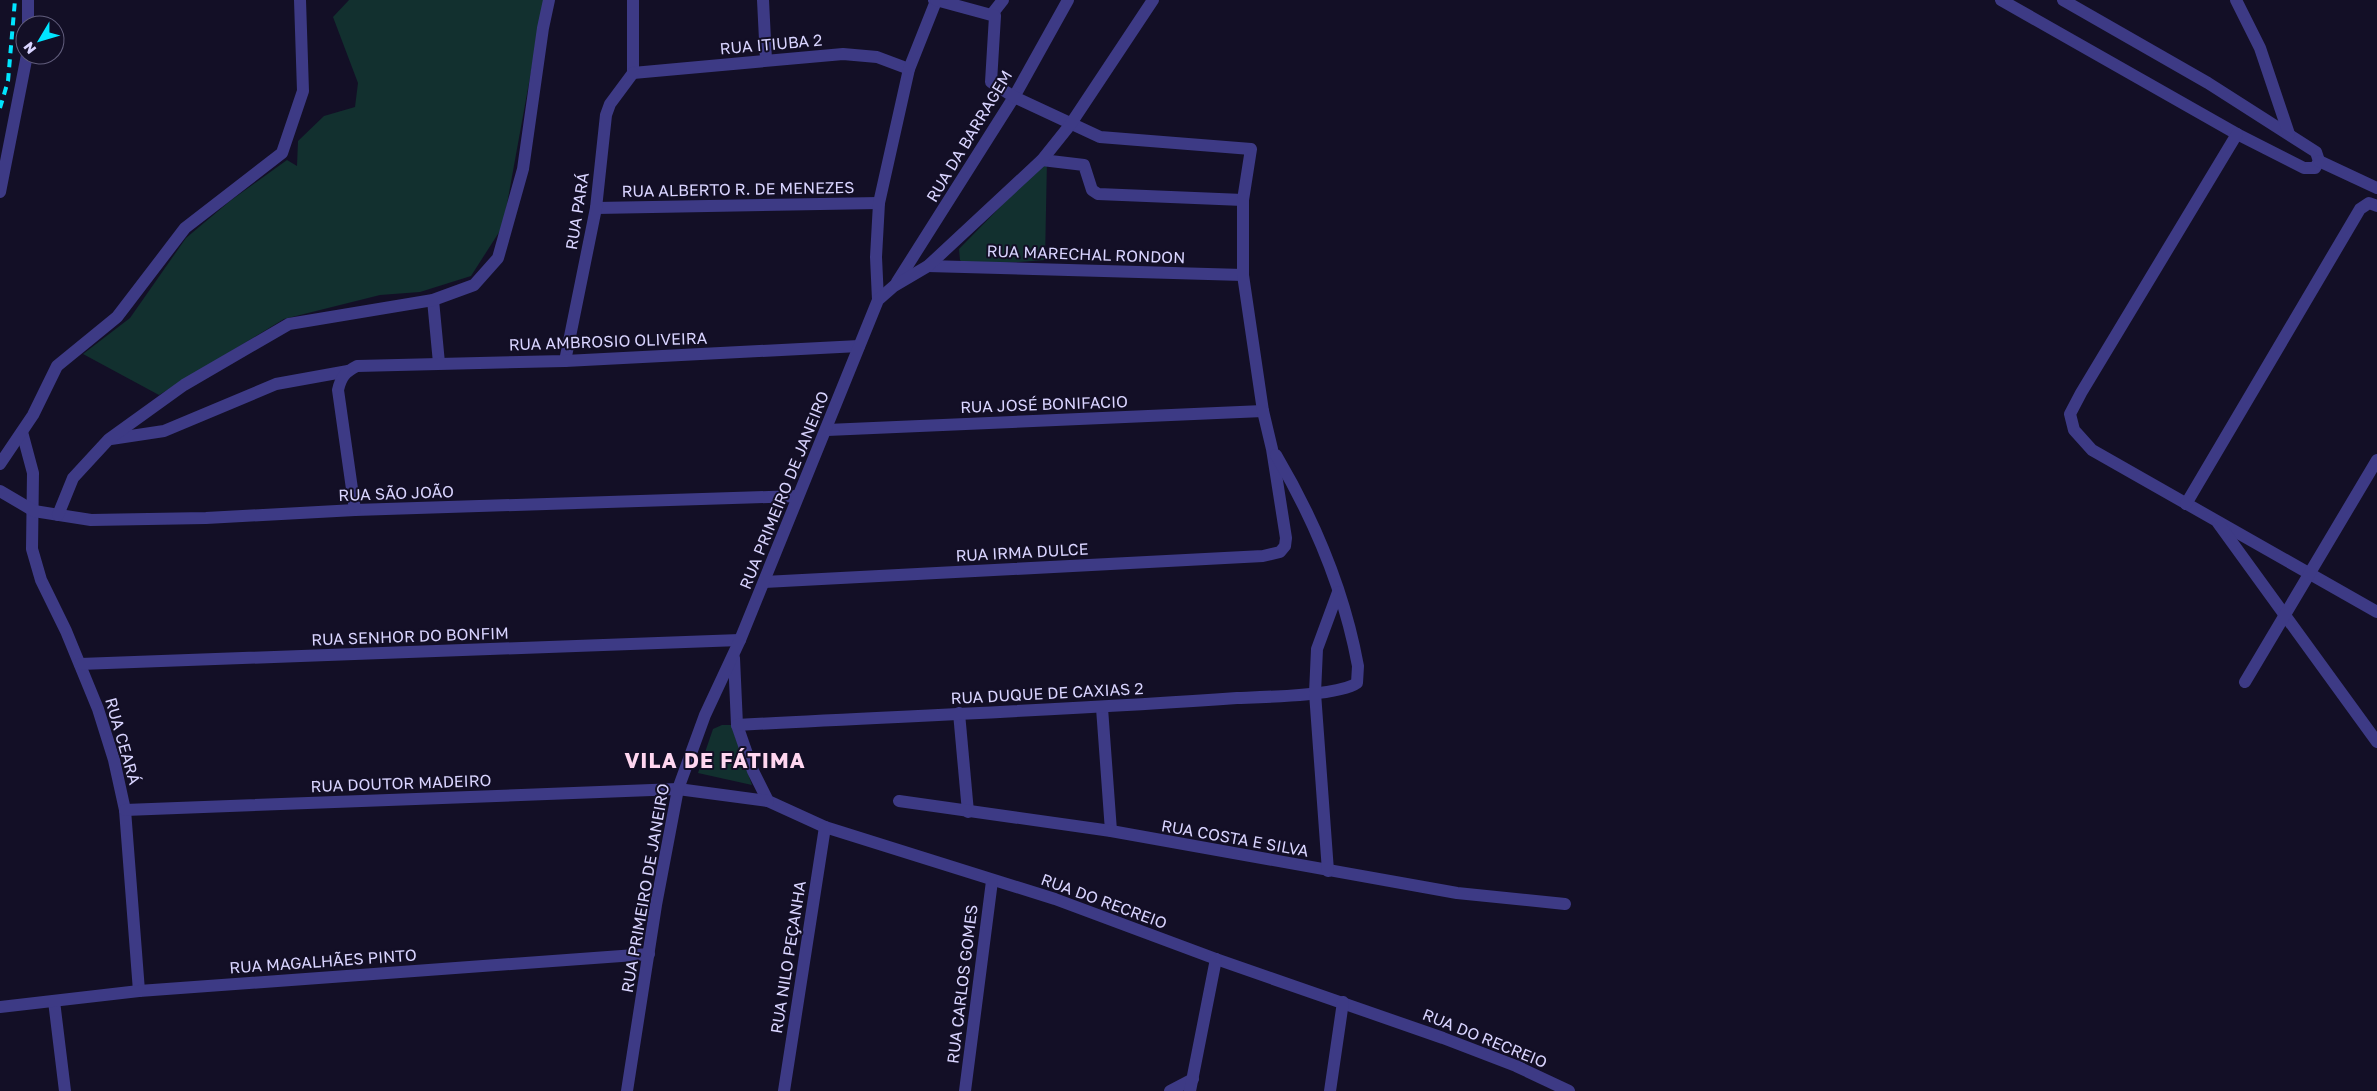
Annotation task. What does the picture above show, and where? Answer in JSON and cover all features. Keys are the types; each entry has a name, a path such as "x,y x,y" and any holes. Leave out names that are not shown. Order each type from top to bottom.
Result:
{"street":[{"path":"28,0 28,15"},
{"path":"0,464 22,432 57,366 117,317 185,228 282,153 303,91 300,0"},
{"path":"58,515 73,478 109,439 184,385 288,324 433,300 474,285 498,258 523,169 543,28 549,0"},
{"path":"632,0 633,73"},
{"path":"763,0 766,60"},
{"path":"878,300 876,256 880,203 910,69 935,0 992,14 996,18 991,82 1014,97 1070,125 1111,139 1251,149 1243,200 1244,276 1263,411 1272,449 1300,496 1324,548 1338,592 1317,649 1316,693 1328,871"},
{"path":"992,14 1003,0"},
{"name":"RUA DA BARRAGEM","path":"894,286 924,242 1014,97 1068,0"},
{"name":"RUA PRIMEIRO DE JANEIRO","path":"627,1091 656,905 678,789 705,715 734,655 798,496 827,430 878,300 894,286 928,266 1042,160 1070,125 1153,0"},
{"path":"2001,0 2237,134 2304,168 2315,168 2319,161"},
{"path":"2063,0 2208,83 2316,152 2319,161 2377,188"},
{"path":"2236,0 2260,48 2289,134"},
{"name":"RUA ITIUBA 2","path":"633,73 843,54 864,55 910,69"},
{"path":"0,192 25,65"},
{"name":"RUA PARÁ","path":"565,361 596,208 606,114 610,104 633,73"},
{"path":"2237,134 2070,414 2074,430 2092,450 2377,612"},
{"path":"1042,160 1082,164 1092,190 1098,194 1243,200"},
{"name":"RUA ALBERTO R. DE MENEZES","path":"596,208 880,203"},
{"path":"2186,504 2360,209 2369,203 2377,206"},
{"name":"RUA MARECHAL RONDON","path":"928,266 1244,276"},
{"path":"433,300 439,363"},
{"name":"RUA AMBROSIO OLIVEIRA","path":"109,439 164,431 276,384 353,368 439,363 565,361 859,346"},
{"path":"353,368 341,379 338,390 355,510"},
{"name":"RUA JOSÉ BONIFACIO","path":"827,430 1263,411"},
{"name":"RUA CEARÁ","path":"22,432 33,473 32,549 42,580 98,708 114,760 125,810 138,991"},
{"name":"RUA IRMA DULCE","path":"764,582 1263,556 1280,552 1285,546 1286,538 1272,449"},
{"path":"2245,682 2377,460"},
{"name":"RUA SÃO JOÃO","path":"0,492 34,511 91,520 150,520 355,510 798,496"},
{"path":"2216,520 2377,742"},
{"name":"RUA DUQUE DE CAXIAS 2","path":"737,725 959,713 1102,708 1316,693 1351,687 1357,683 1358,666 1338,592"},
{"name":"RUA SENHOR DO BONFIM","path":"80,664 740,640"},
{"path":"734,655 737,725 753,771 768,801"},
{"path":"1102,708 1111,831"},
{"path":"959,713 968,812"},
{"name":"RUA DOUTOR MADEIRO","path":"125,810 678,789 768,801"},
{"name":"RUA DO RECREIO","path":"768,801 825,827 992,881 1055,899 1216,959 1342,1002 1507,1062 1569,1091"},
{"name":"RUA COSTA E SILVA","path":"900,801 1111,831 1457,893 1565,904"},
{"name":"RUA NILO PEÇANHA","path":"784,1091 825,827"},
{"name":"RUA CARLOS GOMES","path":"965,1091 992,881"},
{"name":"RUA MAGALHÃES PINTO","path":"0,1007 138,991 649,954"},
{"path":"1170,1091 1192,1085 1216,959"},
{"path":"54,1001 64,1091"},
{"path":"1330,1091 1342,1002"}],"green space":[{"path":"349,0 544,0 503,226 471,276 420,292 380,295 284,319 159,395 83,354 130,318 186,238 230,201 287,160 297,166 298,141 324,116 355,107 358,83 333,17"},
{"path":"1047,159 1045,260 967,266 960,260 959,249"},
{"path":"722,725 731,725 752,785 698,773 713,729"}],"railway":[{"path":"0,108 8,81 15,0"}],"district":[{"name":"VILA DE FÁTIMA","path":"715,760"}]}
